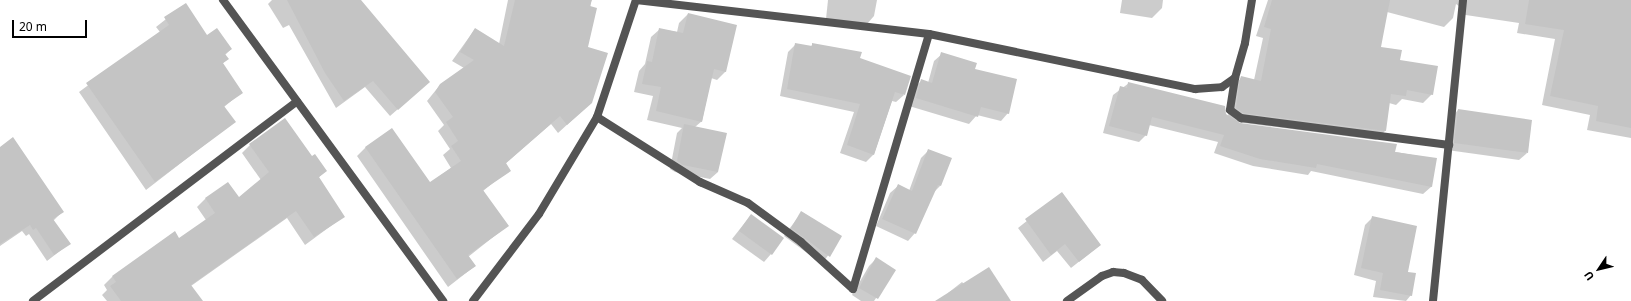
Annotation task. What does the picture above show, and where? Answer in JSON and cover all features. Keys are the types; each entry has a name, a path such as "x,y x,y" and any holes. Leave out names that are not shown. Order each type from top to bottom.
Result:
{"street":[{"path":"223,0 443,301"},
{"path":"473,301 539,214 597,117 636,0 929,34 1196,89 1222,87 1235,78"},
{"path":"1252,0 1245,43 1235,78 1230,110 1242,118 1449,145"},
{"path":"1433,301 1463,0"},
{"path":"597,117 700,182 748,203 801,242 853,289 929,34"},
{"path":"33,301 296,101"},
{"path":"1067,301 1102,276 1112,272 1124,273 1142,280 1162,301"}],"building":[{"path":"287,0 361,0 430,82 398,110 373,81 344,101 325,73"},
{"path":"515,0 592,0 590,6 597,8 588,47 608,53 592,103 567,125 560,116 506,163 511,171 483,190 509,226 468,255 476,266 457,279 365,147 392,128 430,182 461,161 451,146 458,141 446,122 453,117 435,92 440,84 474,60 460,52 475,28 504,46"},
{"path":"1272,0 1390,0 1381,47 1402,50 1400,60 1438,66 1433,95 1407,90 1406,96 1391,94 1386,131 1243,113 1236,108 1240,79 1241,76 1261,81 1271,29 1264,27"},
{"path":"1529,0 1631,0 1631,128 1596,121 1598,106 1550,96 1564,30 1525,24"},
{"path":"186,3 207,35 217,28 232,49 225,54 229,59 223,63 243,93 224,106 236,122 155,182 86,83 169,25 164,17"},
{"path":"688,13 737,25 726,72 714,69 702,122 656,111 661,87 642,84 647,61 652,62 659,28 683,33"},
{"path":"795,43 812,46 812,43 862,52 860,58 911,76 905,95 895,92 874,155 847,145 860,104 787,89"},
{"path":"941,52 977,63 975,69 1017,79 1009,114 981,107 978,117 916,98 921,79 932,83"},
{"path":"1128,82 1225,106 1226,114 1240,123 1397,144 1395,152 1437,158 1432,187 1317,164 1316,168 1260,159 1220,146 1224,135 1152,117 1147,136 1109,126 1120,86 1127,88"},
{"path":"1458,109 1532,120 1528,153 1454,143"},
{"path":"285,118 312,156 315,154 327,171 319,177 345,217 314,237 296,211 191,285 203,301 121,301 110,286 116,282 112,276 175,231 179,238 215,213 205,198 228,182 239,197 269,172 249,144"},
{"path":"684,124 727,133 718,172 683,165 677,161"},
{"path":"13,137 64,212 53,219 71,244 54,255 36,228 33,230 30,225 0,244 0,147"},
{"path":"928,149 952,158 941,186 938,185 916,234 882,219 898,184 912,191"},
{"path":"1062,192 1101,245 1079,262 1065,244 1051,255 1025,219"},
{"path":"801,211 842,236 830,257 791,228"},
{"path":"751,214 784,238 772,255 739,231"},
{"path":"1372,216 1417,226 1408,272 1416,273 1412,296 1380,290 1383,273 1361,268"},
{"path":"876,257 896,270 878,299 859,288"},
{"path":"989,267 1011,301 935,301"}]}
